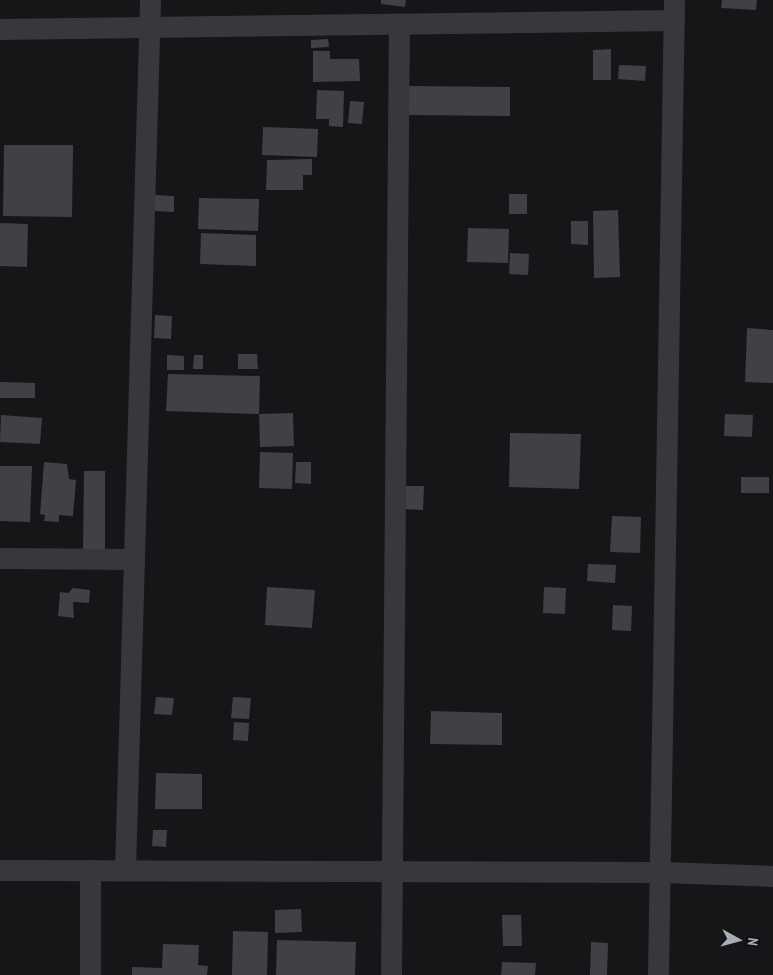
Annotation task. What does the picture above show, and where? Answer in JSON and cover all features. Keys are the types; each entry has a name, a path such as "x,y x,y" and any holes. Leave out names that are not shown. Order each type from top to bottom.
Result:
{"street":[{"path":"125,870 150,0"},
{"path":"0,29 399,25 674,10 658,975"},
{"path":"392,975 399,25"},
{"path":"0,558 134,559"},
{"path":"0,870 660,872 773,876"},
{"path":"90,870 90,975"}],"building":[{"path":"381,0 406,0 405,7 381,4"},
{"path":"722,0 757,0 756,10 721,8"},
{"path":"328,39 329,47 311,48 311,40"},
{"path":"611,49 611,80 593,80 593,50"},
{"path":"313,51 330,51 330,59 359,59 360,81 313,82"},
{"path":"619,65 646,66 645,81 618,79"},
{"path":"408,86 510,87 510,116 408,115"},
{"path":"317,90 344,91 343,127 329,126 329,119 316,119"},
{"path":"350,101 364,102 362,124 348,123"},
{"path":"263,127 318,129 317,157 262,155"},
{"path":"4,145 73,145 72,217 3,216"},
{"path":"312,159 312,175 303,175 303,190 266,190 267,160"},
{"path":"509,194 527,194 527,214 509,214"},
{"path":"155,195 174,196 174,212 155,211"},
{"path":"199,198 259,199 258,231 198,229"},
{"path":"618,210 620,277 594,278 593,211"},
{"path":"571,221 588,221 588,245 571,244"},
{"path":"0,223 28,224 27,267 0,266"},
{"path":"468,228 509,229 508,263 467,262"},
{"path":"201,233 256,235 256,266 200,264"},
{"path":"510,253 529,254 528,275 509,274"},
{"path":"155,315 172,316 171,339 154,338"},
{"path":"747,328 773,330 773,383 745,382"},
{"path":"238,354 257,354 258,369 238,369"},
{"path":"167,355 184,356 184,370 167,370"},
{"path":"194,355 203,355 203,369 193,369"},
{"path":"168,374 260,376 259,414 166,411"},
{"path":"0,382 35,383 35,398 0,398"},
{"path":"293,413 294,446 260,447 259,414"},
{"path":"725,414 753,415 752,437 724,436"},
{"path":"1,415 42,418 40,444 0,442"},
{"path":"510,433 581,434 579,489 509,487"},
{"path":"260,452 293,453 292,489 259,488"},
{"path":"44,462 67,464 69,479 76,480 73,516 59,515 59,522 44,521 45,515 40,514"},
{"path":"296,462 311,462 311,484 295,483"},
{"path":"0,466 32,466 30,522 0,521"},
{"path":"84,471 105,471 105,551 83,551"},
{"path":"741,477 769,477 769,493 741,493"},
{"path":"404,486 424,486 423,510 404,509"},
{"path":"612,516 641,517 640,553 610,552"},
{"path":"588,564 616,565 615,583 587,581"},
{"path":"267,587 315,590 312,628 265,625"},
{"path":"544,587 566,588 565,614 543,613"},
{"path":"73,588 90,590 89,603 73,602 74,618 58,616 60,592 68,593"},
{"path":"613,605 632,606 631,631 612,630"},
{"path":"156,697 174,698 172,715 154,714"},
{"path":"233,697 251,698 249,719 231,718"},
{"path":"431,711 502,713 502,745 430,744"},
{"path":"234,722 249,723 248,741 233,740"},
{"path":"156,773 202,774 202,809 155,809"},
{"path":"153,830 167,830 166,847 152,846"},
{"path":"301,909 302,932 275,933 275,910"},
{"path":"502,915 521,915 522,946 503,946"},
{"path":"233,931 268,932 267,975 232,975"},
{"path":"277,940 356,942 355,975 276,975"},
{"path":"591,942 608,943 607,975 590,975"},
{"path":"163,944 199,945 198,965 208,966 207,975 132,975 132,967 162,968"},
{"path":"502,962 536,963 535,975 501,975"}]}
